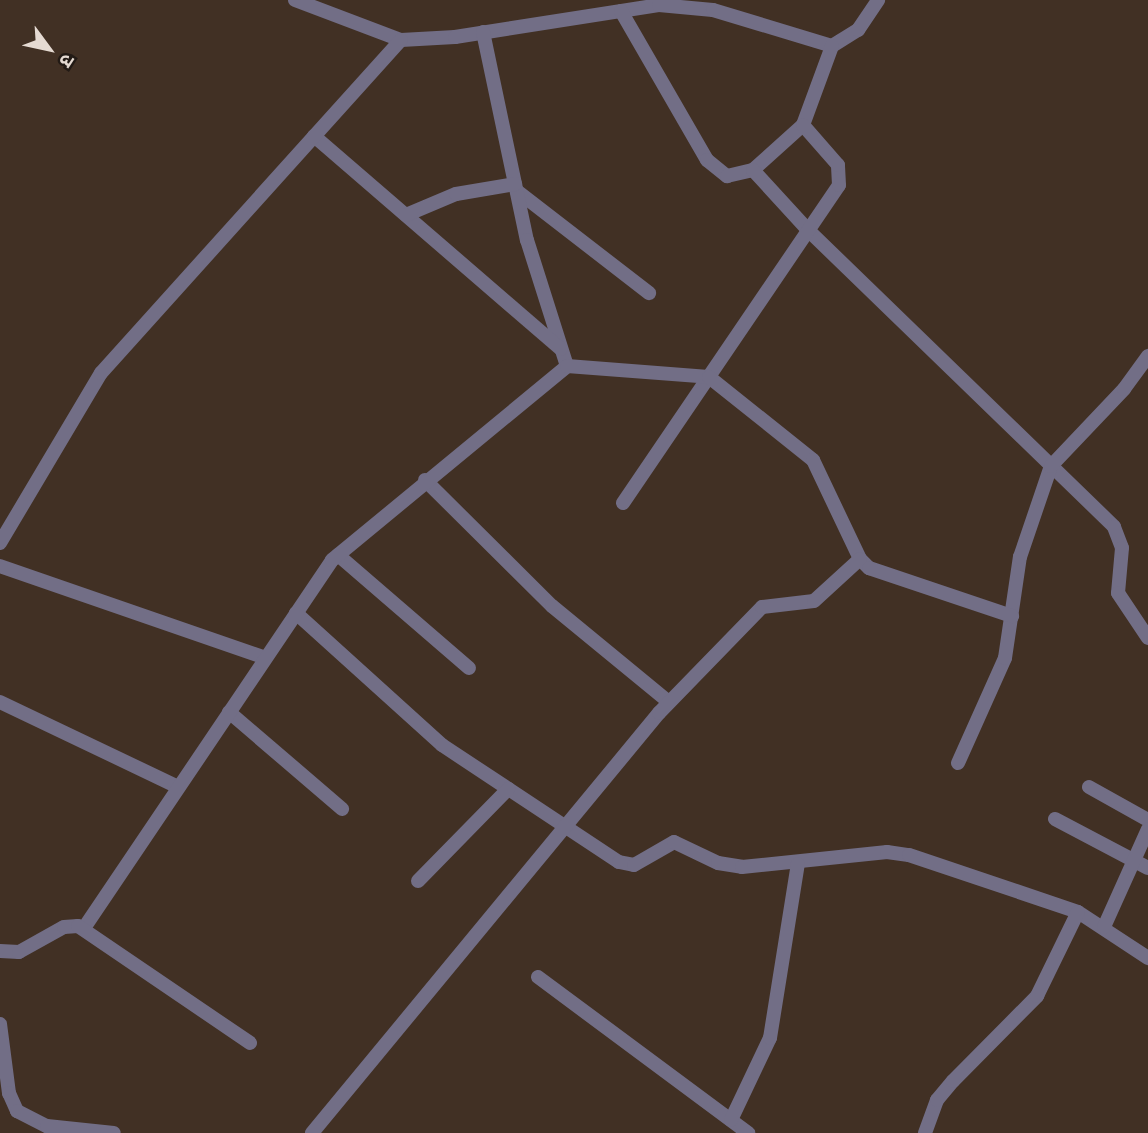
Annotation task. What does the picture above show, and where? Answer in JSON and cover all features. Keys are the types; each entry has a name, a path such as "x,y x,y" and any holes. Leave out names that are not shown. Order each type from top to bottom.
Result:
{"street":[{"path":"295,0 401,40 483,32 659,5 712,5 832,46"},
{"path":"621,11 715,170 739,177 753,170 803,125 832,46 858,30 878,0"},
{"path":"483,32 527,240 567,366"},
{"path":"0,543 101,373 401,40"},
{"path":"623,503 839,185 841,172 803,125"},
{"path":"314,136 562,350"},
{"path":"753,170 808,230 1051,466 1120,537 1118,593 1148,638"},
{"path":"406,215 456,194 516,188 649,293"},
{"path":"958,763 1005,658 1020,557 1051,466 1125,389 1148,356"},
{"path":"84,928 338,555 425,480 567,366 709,377 813,460 860,559 878,573 1012,616"},
{"path":"425,480 552,606 669,702"},
{"path":"338,555 469,668"},
{"path":"312,1133 669,702 762,607 814,601 860,559"},
{"path":"0,566 266,658"},
{"path":"296,613 442,745 564,828 627,864 642,861 674,842 718,863 743,867 799,864 887,852 909,855 1078,912 1148,958"},
{"path":"0,702 178,787"},
{"path":"229,712 342,809"},
{"path":"1088,787 1148,820"},
{"path":"418,881 508,789"},
{"path":"1055,819 1148,868"},
{"path":"1104,927 1148,828"},
{"path":"731,1120 770,1038 799,864"},
{"path":"925,1133 937,1100 953,1080 1037,996 1078,912"},
{"path":"0,951 19,952 64,927 84,928 250,1043"},
{"path":"538,978 748,1133"},
{"path":"0,1024 9,1093 17,1111 47,1126 114,1133"}]}
